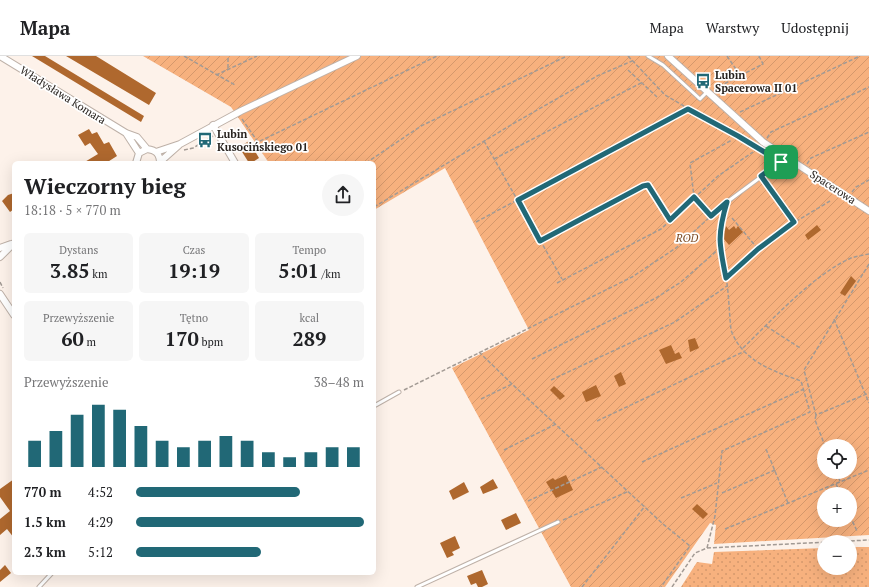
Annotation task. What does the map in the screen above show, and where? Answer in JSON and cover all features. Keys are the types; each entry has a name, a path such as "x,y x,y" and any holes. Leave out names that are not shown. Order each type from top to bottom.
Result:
{"street":[{"name":"Władysława Komara","path":"0,56 126,133 137,137 147,149"},
{"path":"135,161 139,153 147,149 156,152 180,144 213,126 357,56"},
{"name":"Spacerowa","path":"668,56 763,142 869,211"},
{"path":"213,126 233,161"},
{"path":"126,133 139,153"},
{"path":"162,161 180,144"},
{"path":"156,152 160,161"},
{"path":"0,248 12,243"},
{"path":"0,257 12,244"},
{"path":"0,294 12,312"}],"lane":[{"path":"648,56 663,65 700,99 707,92"},
{"path":"727,202 781,162 785,156"},
{"path":"376,405 399,392"},
{"path":"417,587 558,522"},
{"path":"39,587 50,575"}],"path":[{"path":"184,56 234,85"},
{"path":"228,56 228,68"},
{"path":"216,75 228,68 257,56"},
{"path":"242,119 258,142 437,56"},
{"path":"369,161 421,126 568,56"},
{"path":"628,56 665,95 781,162"},
{"path":"727,56 740,75"},
{"path":"707,92 763,64 759,56"},
{"path":"736,119 741,111 860,56"},
{"path":"376,206 516,122 597,76 632,60"},
{"path":"628,70 657,98"},
{"path":"494,159 641,83"},
{"path":"763,142 771,132 869,87"},
{"path":"476,222 688,109"},
{"path":"804,168 811,158 869,132"},
{"path":"181,152 193,148 217,134"},
{"path":"711,216 694,197 690,163 732,140"},
{"path":"484,142 562,280"},
{"path":"557,283 661,229 718,176 753,152"},
{"path":"761,176 794,222"},
{"path":"848,197 856,186 869,180"},
{"path":"540,241 643,186 648,185 670,220"},
{"path":"726,278 758,249 794,222 830,201"},
{"path":"399,392 632,277 676,248 727,202"},
{"path":"707,548 715,516 722,451 810,412 801,381 767,369 743,348 734,337 731,330 727,286 720,248 719,233 727,202"},
{"path":"732,218 758,249"},
{"path":"532,359 656,298 687,277 720,248"},
{"path":"743,348 811,284 837,265 853,257 869,254"},
{"path":"822,439 815,420 816,415 804,370 869,264"},
{"path":"551,380 675,322 727,286"},
{"path":"834,319 869,403"},
{"path":"766,326 800,348"},
{"path":"597,421 746,351"},
{"path":"479,352 644,506 690,546 661,587"},
{"path":"481,399 512,384"},
{"path":"642,462 804,389"},
{"path":"816,415 869,393"},
{"path":"504,450 556,424"},
{"path":"766,449 788,504"},
{"path":"528,501 602,466"},
{"path":"722,493 775,470"},
{"path":"725,529 869,470"},
{"path":"681,498 718,483"},
{"path":"558,522 629,491"},
{"path":"582,587 644,506"},
{"path":"855,527 857,532"},
{"path":"672,587 695,552 707,548 869,540"}],"green space":[{"name":"ROD","path":"143,56 869,56 869,535 817,535 817,538 714,544 716,525 710,523 665,587 571,587 452,368 529,330 445,168 376,209 376,161 268,161 231,107"},
{"path":"857,547 869,547 869,587 681,587 697,562 712,564 714,552 817,548 817,575 857,575"}],"building":[{"path":"32,56 45,56 144,116 141,122"},
{"path":"66,56 96,56 156,93 149,105"},
{"path":"89,129 92,134 97,132 104,144 109,142 117,156 109,161 86,161 98,154 90,143 85,146 78,135"},
{"path":"249,141 259,158 254,161 248,161 239,147"},
{"path":"12,194 12,210 10,212 2,201 8,195"},
{"path":"817,225 821,230 808,240 805,235"},
{"path":"726,226 729,230 734,226 736,229 738,226 743,232 729,245 723,238"},
{"path":"851,276 856,281 845,296 840,293"},
{"path":"695,338 699,348 690,352 688,340"},
{"path":"671,345 675,354 679,352 682,358 666,364 659,350"},
{"path":"621,372 626,384 619,387 614,376"},
{"path":"596,385 601,396 586,402 582,392"},
{"path":"554,386 565,396 560,400 550,390"},
{"path":"566,475 573,490 556,498 546,482 553,478 555,480"},
{"path":"493,479 498,488 483,494 480,487"},
{"path":"12,480 12,535 7,529 0,535 0,519 10,511 0,497 0,489"},
{"path":"464,482 469,492 453,500 449,491"},
{"path":"697,504 708,514 703,519 692,509"},
{"path":"516,513 521,523 506,530 501,520"},
{"path":"455,536 460,548 452,552 454,555 447,558 440,543"},
{"path":"5,565 11,573 0,582 0,570"},
{"path":"482,570 488,584 482,587 478,587 476,583 471,585 467,576"}],"place":[{"name":"Lubin Spacerowa II 01","path":"703,81"},
{"name":"Lubin Kusocińskiego 01","path":"205,140"}],"route":[{"path":"688,109 738,136 781,162 761,176 794,222 758,249 726,278 720,248 719,233 727,202 711,216 694,197 670,220 648,185 643,186 540,241 518,200 682,114 688,109"}]}
